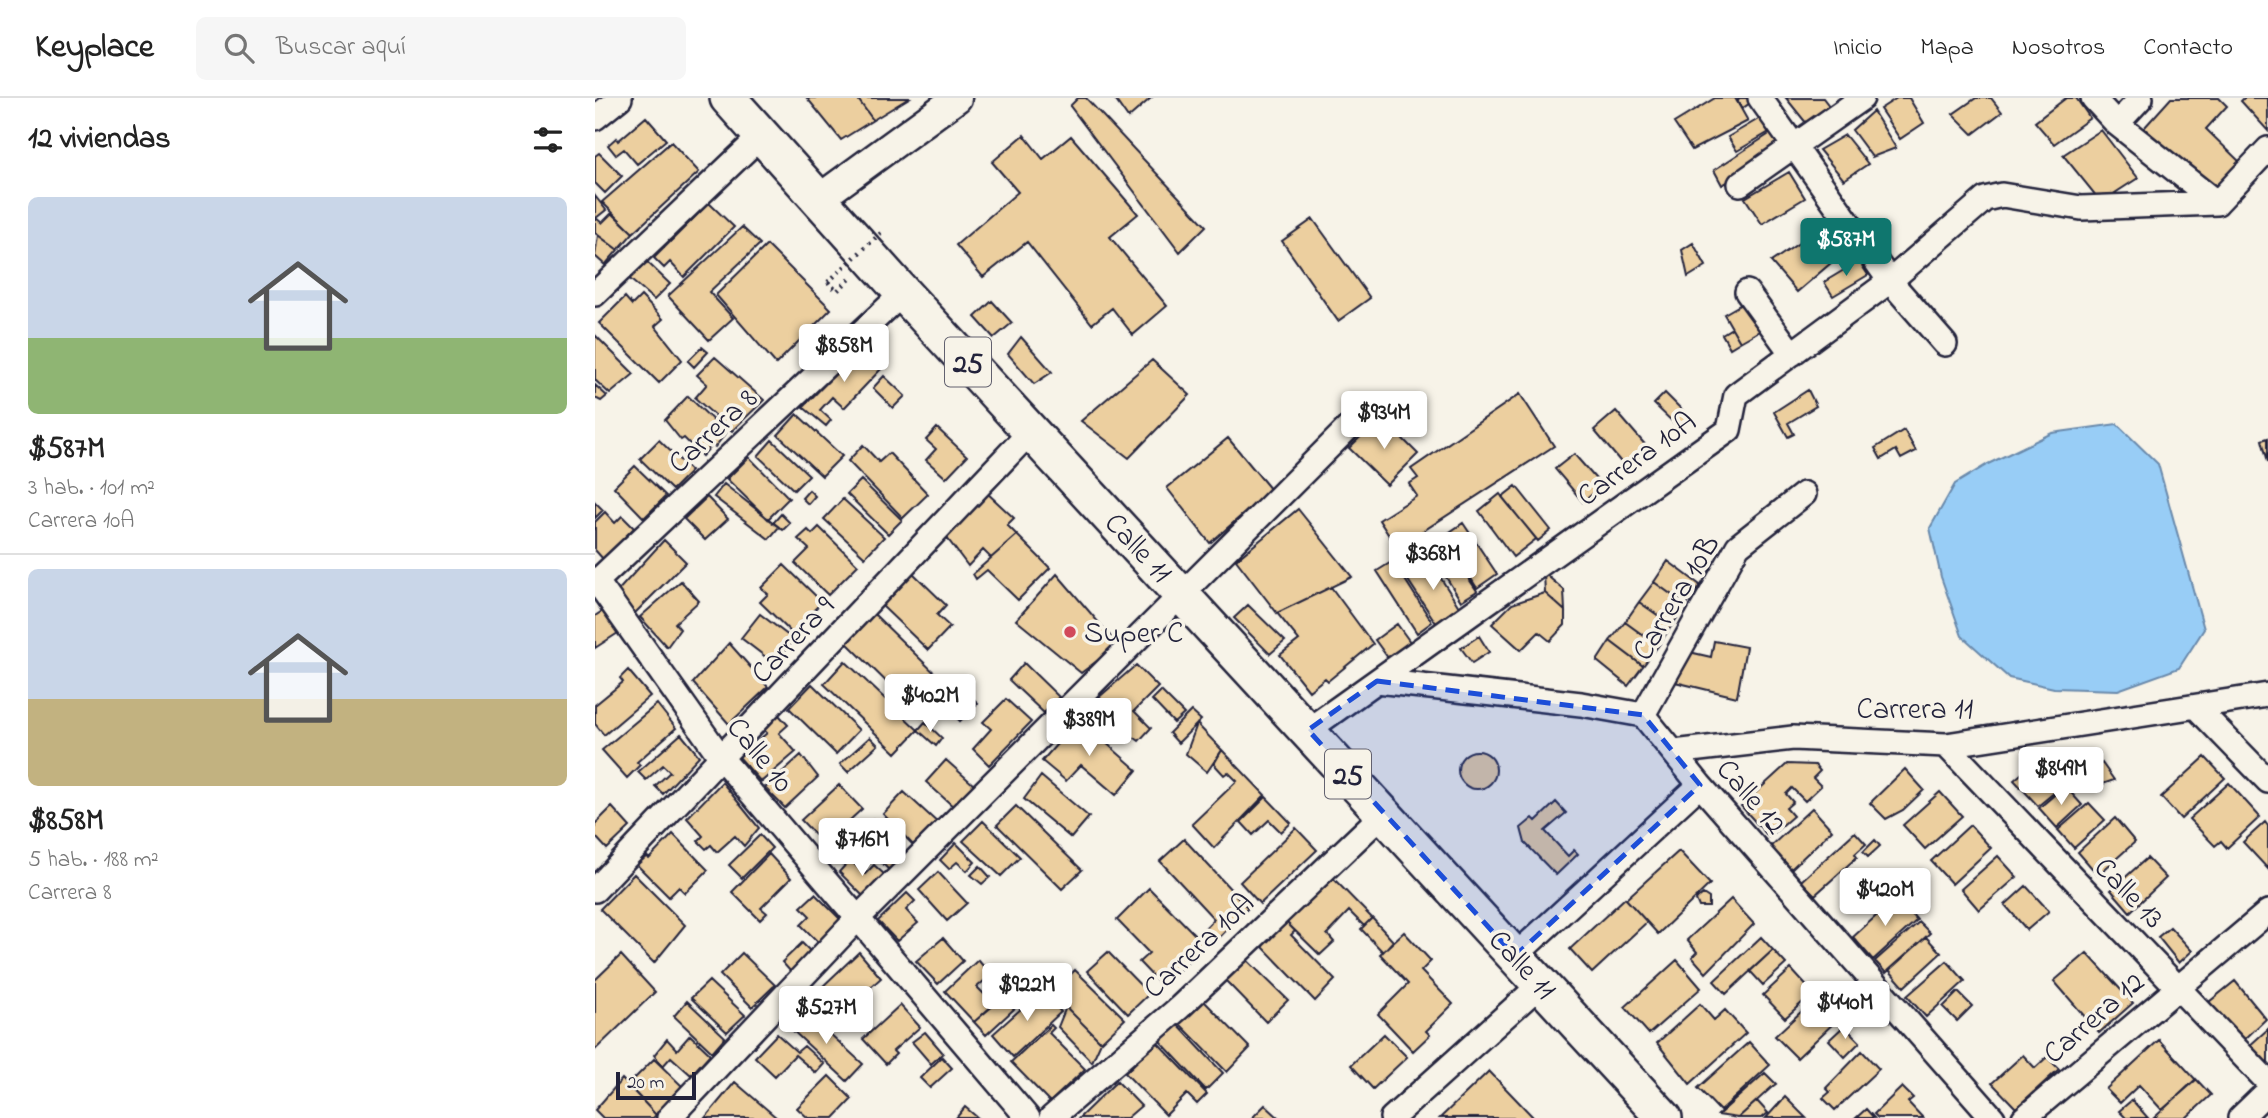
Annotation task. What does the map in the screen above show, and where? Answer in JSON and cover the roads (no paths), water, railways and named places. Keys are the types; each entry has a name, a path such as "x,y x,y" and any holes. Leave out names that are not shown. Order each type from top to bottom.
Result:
{"main road":[{"name":"Calle 11","path":"728,98 904,293 1664,1118"}],"street":[{"path":"595,118 620,98"},
{"path":"820,198 957,98"},
{"path":"1760,98 1890,281 1945,344"},
{"path":"1740,184 1794,149 1863,98"},
{"path":"2093,98 2117,124 2217,203 2268,149"},
{"path":"2117,124 2141,98"},
{"path":"595,294 762,135"},
{"name":"Carrera 10A","path":"1308,730 1729,430 1736,395 1890,281 1985,199 2001,195 2081,208 2217,203"},
{"path":"1747,292 1792,354"},
{"name":"Carrera 8","path":"595,581 904,293"},
{"path":"669,1118 859,917 1358,418"},
{"name":"Carrera 9","path":"595,890 1032,430"},
{"name":"Carrera 10B","path":"1643,715 1738,546 1804,494"},
{"name":"Calle 10","path":"595,581 722,759 1028,1118"},
{"path":"1377,681 1581,704 1643,715"},
{"name":"Carrera 11","path":"1674,752 1793,737 1946,745 2268,695"},
{"path":"2197,708 2268,782"},
{"name":"Calle 12","path":"1643,715 1700,785 1993,1118"},
{"name":"Calle 13","path":"1946,745 2268,1082"},
{"path":"1515,956 1700,785"},
{"name":"Carrera 10A","path":"1051,1118 1179,1007 1384,813"},
{"name":"Carrera 12","path":"2024,1118 2176,986 2268,912"},
{"path":"1392,1118 1541,984"},
{"path":"2240,1118 2268,1091"}],"water":[{"path":"2117,424 2158,464 2204,629 2179,668 2118,690 2054,688 2009,678 1962,636 1941,577 1930,528 1955,484 1988,464 2052,433"}],"place":[{"name":"Super C","path":"1070,632"}]}
